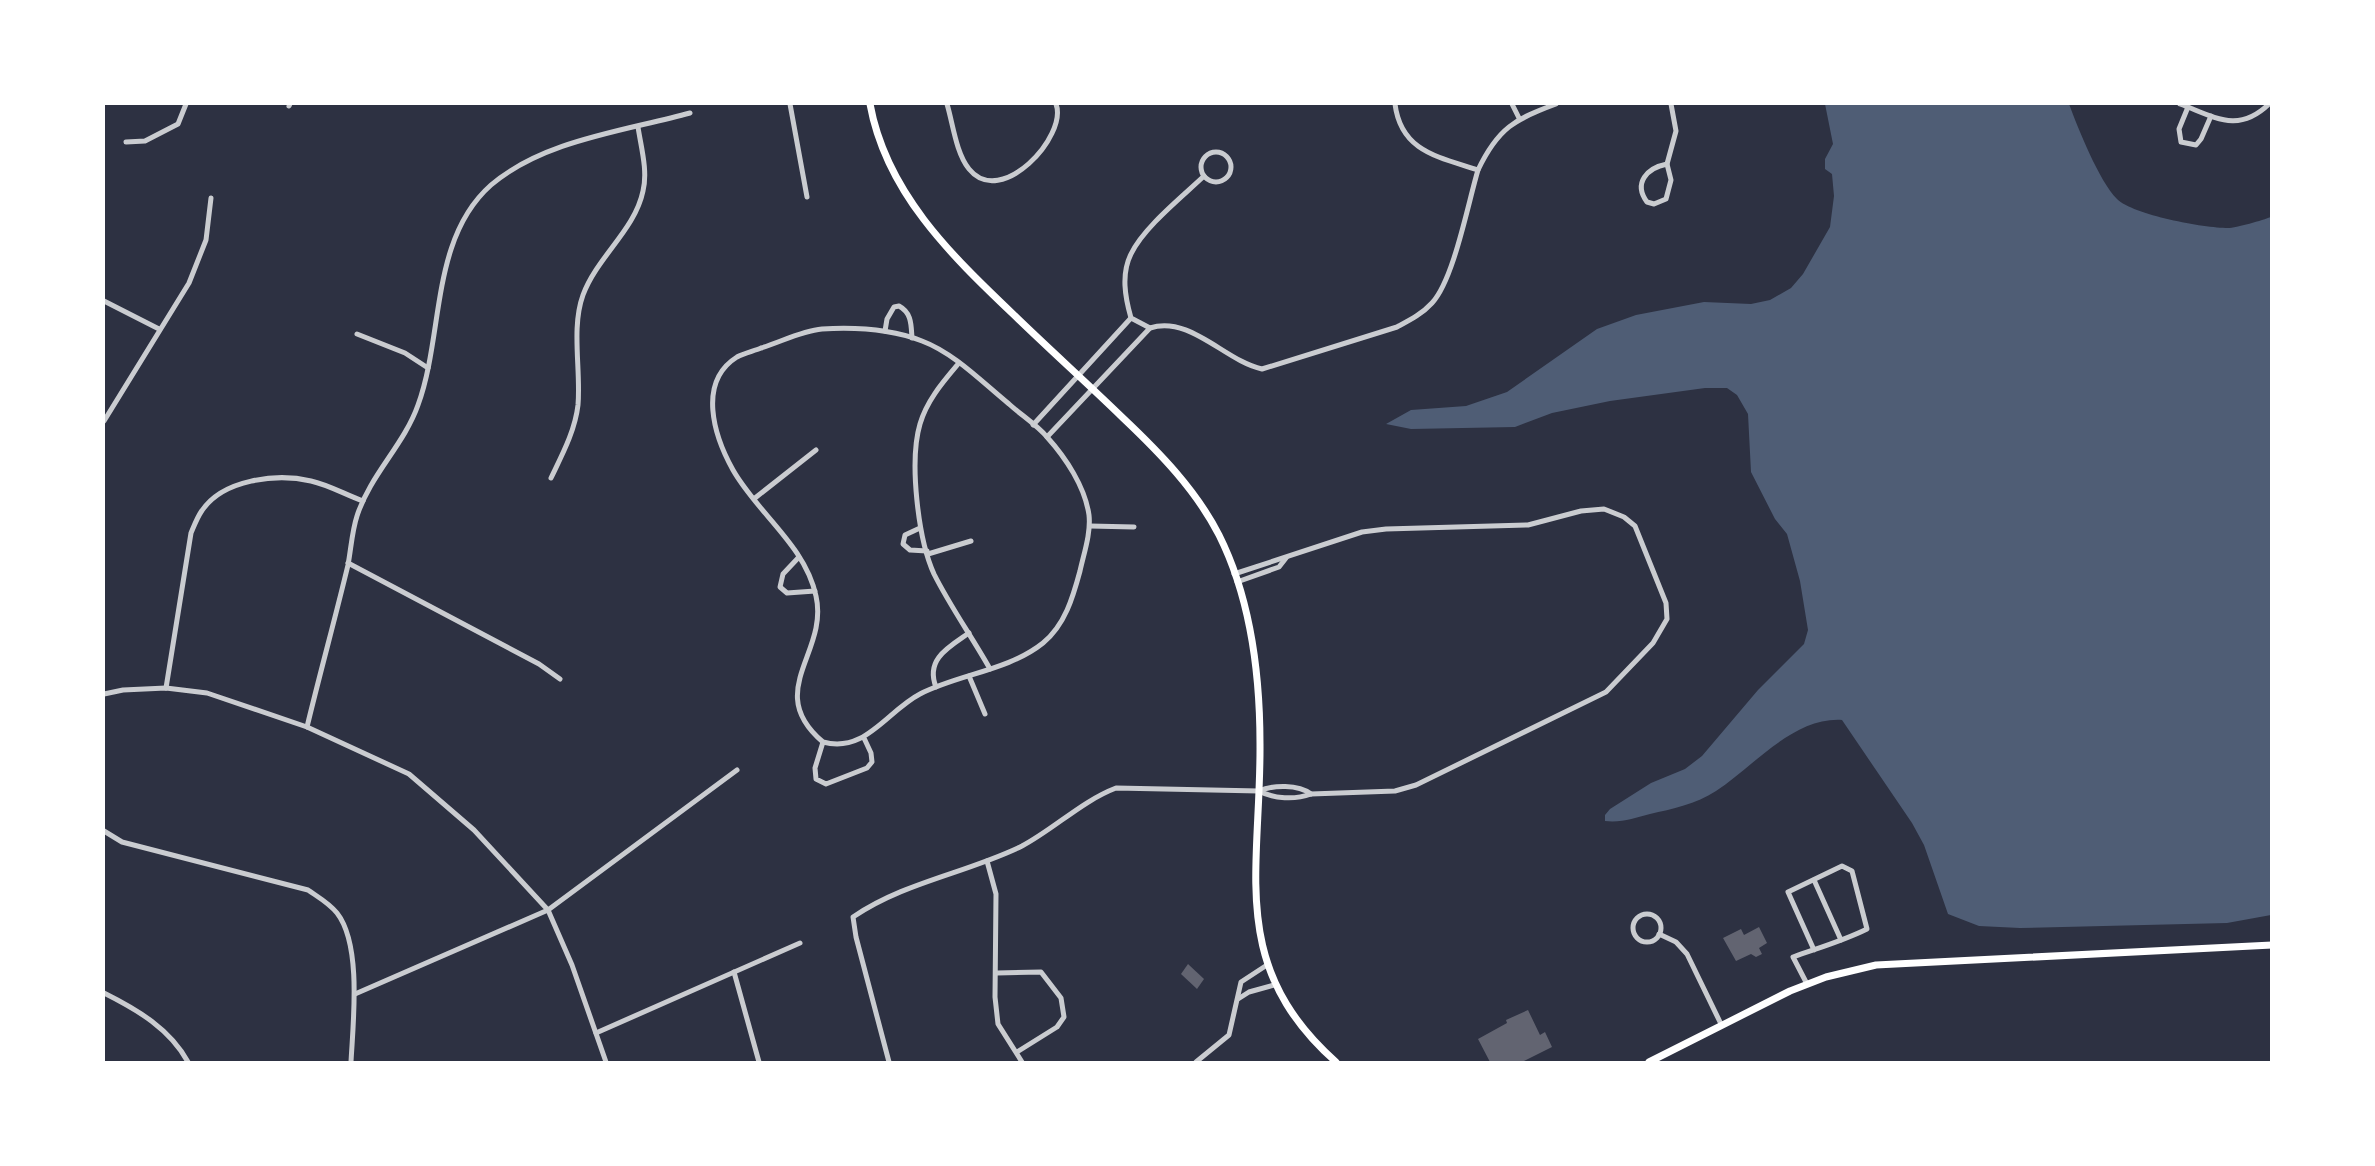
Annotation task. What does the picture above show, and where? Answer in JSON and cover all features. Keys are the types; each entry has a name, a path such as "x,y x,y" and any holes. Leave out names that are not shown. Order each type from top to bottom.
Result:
{"main road":[{"path":"870,104 885,157 905,194 951,255 1153,446 1184,481 1220,537 1237,582 1257,660 1260,724 1255,891 1258,927 1274,985 1315,1043 1336,1062"},
{"path":"1649,1062 1721,1024 1807,984 1876,964 2271,945"}],"street":[{"path":"126,142 145,141 164,134 178,124 186,104"},
{"path":"790,104 807,197"},
{"path":"947,104 967,167 981,179 997,182 1014,177 1049,141 1058,124 1056,104"},
{"path":"1395,104 1399,124 1411,141 1426,153 1478,170"},
{"path":"1512,104 1519,118"},
{"path":"1047,437 1150,328 1158,325 1177,327 1245,365 1262,369 1397,327 1414,318 1432,303 1444,286 1478,170 1500,134 1519,118 1556,104"},
{"path":"1667,164 1657,166 1642,178 1642,195 1647,202 1654,204 1666,199 1671,180 1667,164 1676,131 1671,104"},
{"path":"2180,104 2222,120 2246,121 2269,104"},
{"path":"2188,106 2180,136 2181,142 2188,146 2196,145 2201,139 2211,116"},
{"path":"307,727 348,563 356,517 371,482 417,407 428,368 447,262 454,239 466,215 485,193 526,162 572,144 690,113"},
{"path":"551,478 569,439 577,407 579,327 583,296 596,269 632,216 644,191 644,163 638,127"},
{"path":"1221,153 1228,159 1231,168 1224,180 1211,181 1204,176 1201,167 1207,155 1221,153"},
{"path":"1131,318 1125,285 1131,254 1151,228 1204,176"},
{"path":"104,421 189,283 206,240 211,198"},
{"path":"104,301 159,329"},
{"path":"885,331 887,319 894,307 899,306 908,314 912,338"},
{"path":"1033,424 1131,318"},
{"path":"1131,318 1150,328"},
{"path":"848,327 885,331 923,341 959,363 1047,437 1078,480 1085,498 1089,526 1074,596 1060,622 1044,642 1023,655 990,669 917,695 864,738 847,744 823,742 807,729 798,712 795,691 815,629 818,600 799,557 734,472 719,441 711,406 716,377 738,357 813,330 848,327"},
{"path":"357,334 405,353 428,368"},
{"path":"959,363 933,394 920,425 916,453 920,528 934,573 990,669"},
{"path":"755,498 816,450"},
{"path":"166,688 191,533 202,510 225,491 252,481 285,476 314,481 363,501"},
{"path":"889,1062 856,937 853,917 875,902 987,861 1055,828 1101,794 1116,789 1258,791 1276,797 1304,797 1311,794 1395,791 1416,785 1606,692 1653,643 1667,619 1666,603 1635,526 1624,517 1605,509 1581,511 1528,525 1386,529 1362,532 1234,574"},
{"path":"1089,526 1134,528"},
{"path":"920,528 905,535 903,544 910,550 927,553 971,541"},
{"path":"799,557 783,574 780,587 787,593 815,591"},
{"path":"1237,582 1279,567 1286,558"},
{"path":"348,563 539,664 560,679"},
{"path":"936,687 932,668 935,662 950,646 969,633"},
{"path":"969,676 985,714"},
{"path":"104,694 123,690 166,688 207,693 307,727 408,774 474,830 548,910 572,965 606,1062"},
{"path":"823,742 815,768 816,779 826,784 867,768 872,762 871,753 864,738"},
{"path":"355,994 548,910 737,770"},
{"path":"1258,791 1269,787 1305,789 1311,794"},
{"path":"104,831 122,842 308,890 338,914 348,933 355,994 351,1062"},
{"path":"987,861 996,894 995,997 998,1024 1022,1062"},
{"path":"1807,984 1793,957 1814,950 1841,940 1867,929 1852,871 1842,866 1788,892 1814,950"},
{"path":"1814,880 1841,940"},
{"path":"1643,915 1652,915 1661,925 1659,934 1653,940 1644,941 1636,937 1634,924 1643,915"},
{"path":"1659,934 1676,942 1687,954 1721,1024"},
{"path":"596,1033 800,943"},
{"path":"1196,1062 1229,1035 1241,982 1267,965"},
{"path":"734,972 759,1062"},
{"path":"997,973 1041,972 1061,998 1064,1017 1057,1027 1017,1052"},
{"path":"1238,999 1250,992 1274,985"},
{"path":"104,993 159,1026 178,1045 188,1062"}],"water":[{"path":"1825,104 2069,104 2103,180 2117,199 2125,205 2187,223 2228,228 2271,217 2271,915 2227,923 2020,928 1979,926 1948,914 1924,845 1912,823 1842,720 1824,721 1807,726 1790,735 1716,791 1692,803 1633,819 1605,821 1605,815 1610,809 1651,783 1685,769 1702,756 1758,690 1804,644 1808,630 1800,581 1787,534 1775,519 1751,472 1748,414 1737,395 1727,388 1705,388 1610,401 1552,413 1515,427 1411,429 1386,424 1411,410 1466,406 1507,392 1597,329 1636,315 1704,302 1751,304 1770,300 1791,288 1803,274 1830,227 1834,196 1832,174 1825,169 1825,159 1833,144"}],"building":[{"path":"1759,927 1767,943 1759,948 1762,954 1756,957 1751,954 1736,961 1723,938 1741,929 1744,935"},
{"path":"1188,964 1204,979 1197,989 1181,974"},
{"path":"1528,1010 1540,1035 1545,1032 1552,1047 1522,1062 1490,1062 1478,1039 1507,1023 1506,1020"}]}
